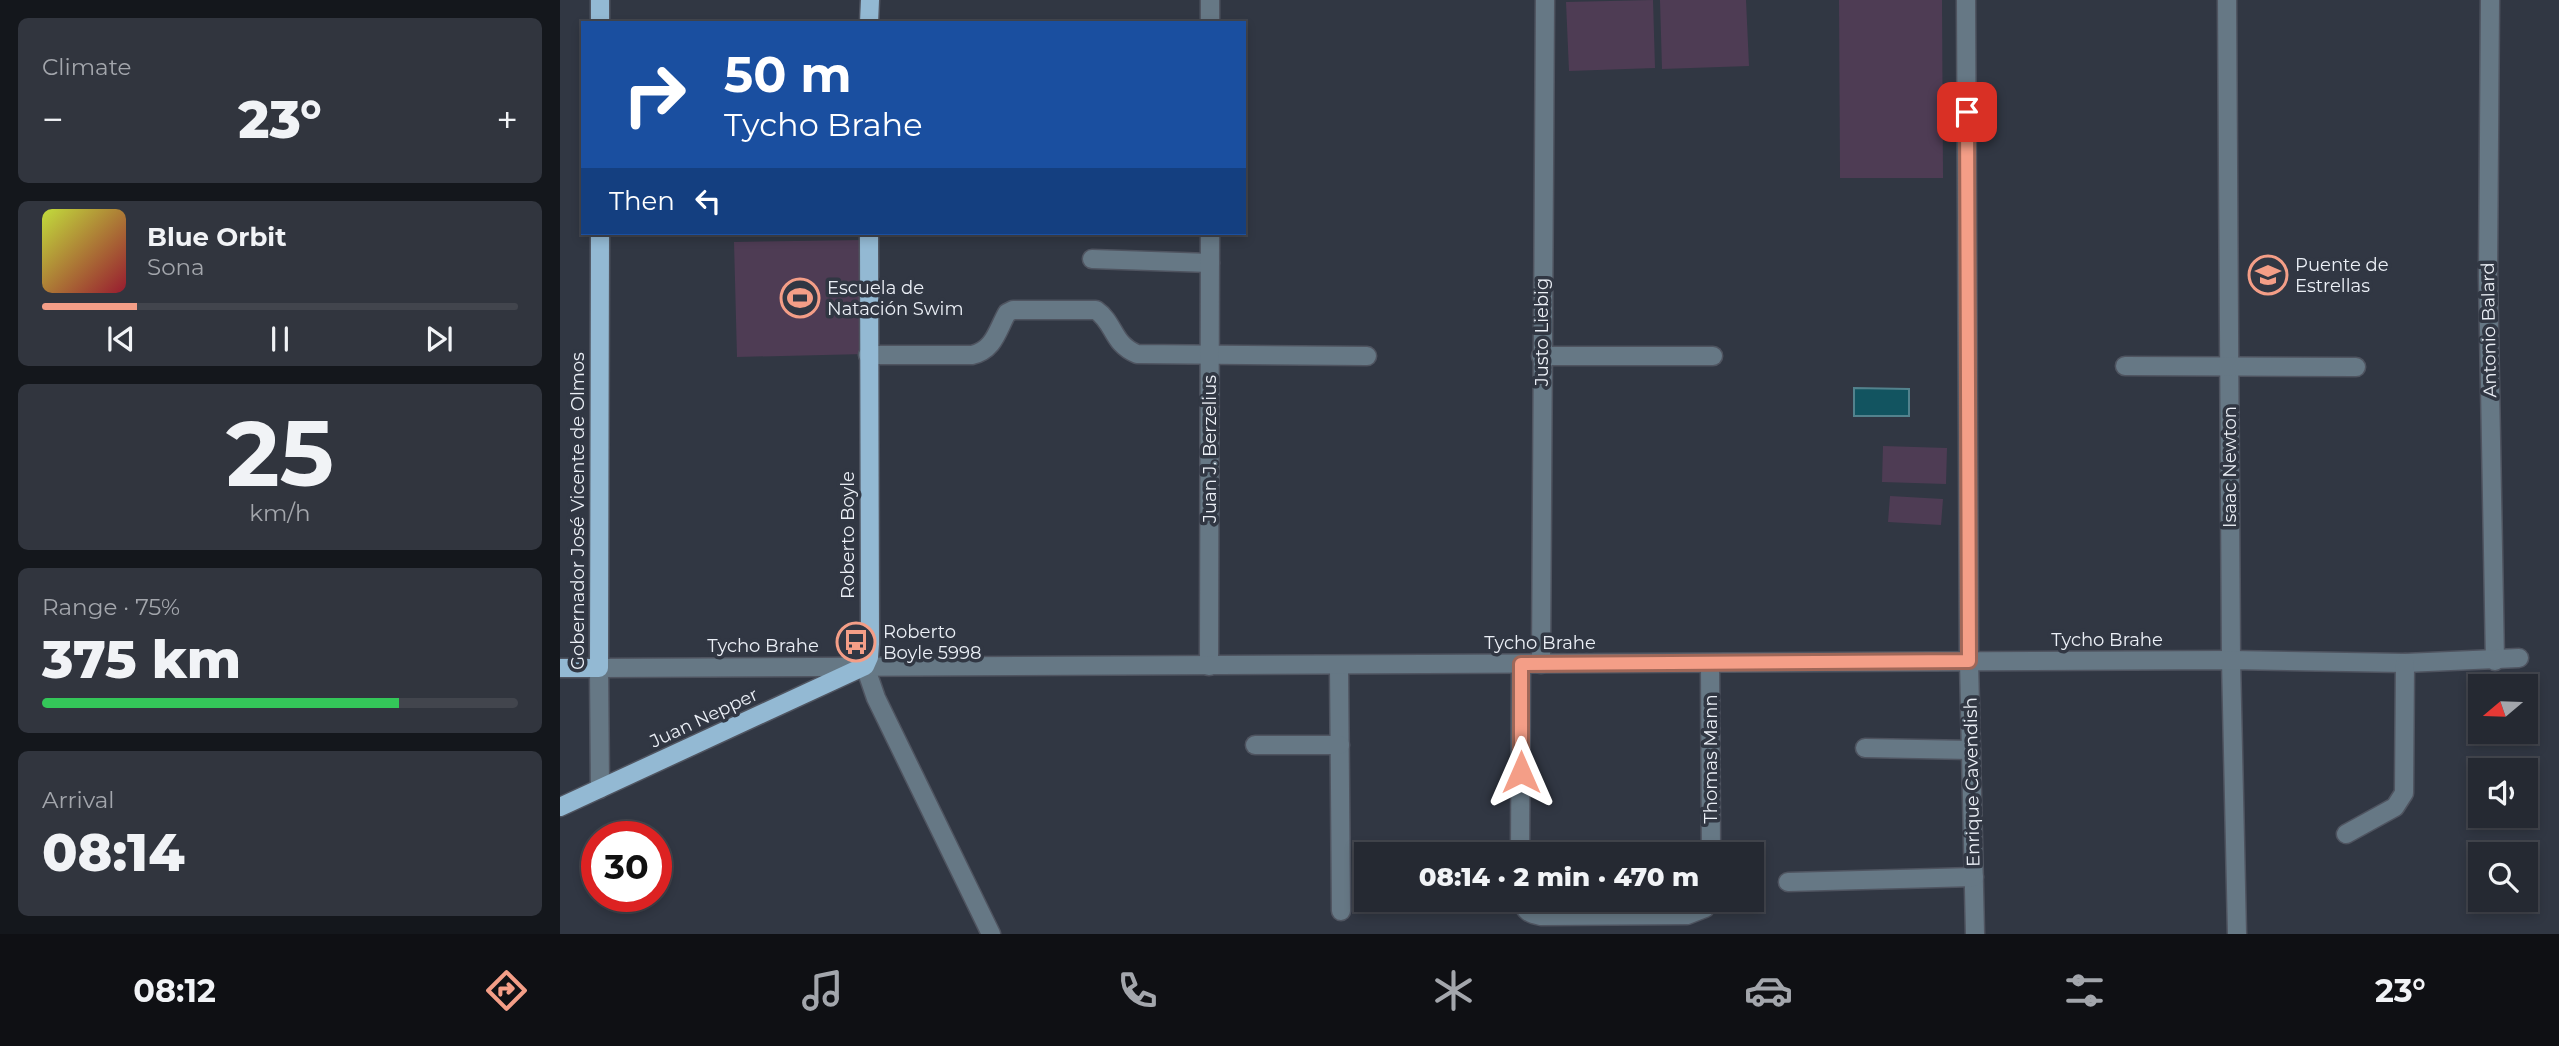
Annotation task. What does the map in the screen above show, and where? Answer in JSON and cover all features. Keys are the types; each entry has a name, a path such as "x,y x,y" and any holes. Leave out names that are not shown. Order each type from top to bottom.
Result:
{"main road":[{"path":"600,0 600,21"},
{"path":"870,0 870,21"},
{"name":"Gobernador José Vicente de Olmos","path":"599,668 600,235"},
{"name":"Roberto Boyle","path":"865,666 870,644 869,235"},
{"name":"Juan Nepper","path":"560,807 865,666"},
{"name":"Tycho Brahe","path":"560,668 599,668"}],"street":[{"path":"1210,0 1210,21"},
{"name":"Justo Liebig","path":"1541,664 1545,0"},
{"name":"Enrique Cavendish","path":"1966,0 1969,661 1975,934"},
{"name":"Isaac Newton","path":"2227,0 2231,660 2237,934"},
{"name":"Antonio Balard","path":"2490,0 2488,276 2495,660"},
{"name":"Juan J. Berzelius","path":"1209,666 1210,235"},
{"path":"1092,259 1210,262"},
{"path":"868,355 972,355 990,347 1007,313 1013,310 1096,310 1103,314 1125,349 1137,354 1367,356"},
{"path":"1541,356 1713,356"},
{"path":"2125,366 2356,367"},
{"name":"Tycho Brahe","path":"599,668 2231,660 2405,663 2519,658"},
{"path":"2346,834 2395,807 2404,793 2405,663"},
{"path":"1520,842 1521,664"},
{"name":"Thomas Mann","path":"1710,664 1711,842"},
{"path":"1339,665 1341,911"},
{"name":"Roberto Boyle","path":"865,666 876,698 991,934"},
{"name":"Gobernador José Vicente de Olmos","path":"599,668 600,789"},
{"path":"1255,745 1340,745"},
{"path":"1865,748 1971,750"},
{"path":"1787,882 1974,877"},
{"path":"1528,912 1567,916 1687,915 1695,912"}],"shaded area":[{"path":"1653,0 1655,68 1569,71 1566,2"},
{"path":"1660,0 1746,0 1749,66 1662,69"},
{"path":"1839,0 1942,0 1943,178 1840,178"},
{"name":"Escuela de Natación Swim","path":"862,240 865,354 737,357 734,242"},
{"path":"1883,446 1947,448 1946,484 1882,482"},
{"path":"1890,496 1943,499 1941,525 1888,522"}],"water":[{"path":"1854,388 1909,389 1909,416 1854,416"}],"place":[{"name":"Puente de Estrellas","path":"2268,275"},
{"name":"Escuela de Natación Swim","path":"800,298"},
{"name":"Roberto Boyle 5998","path":"856,642"}],"route":[{"path":"1521,772 1521,664 1969,661 1967,112"}]}
